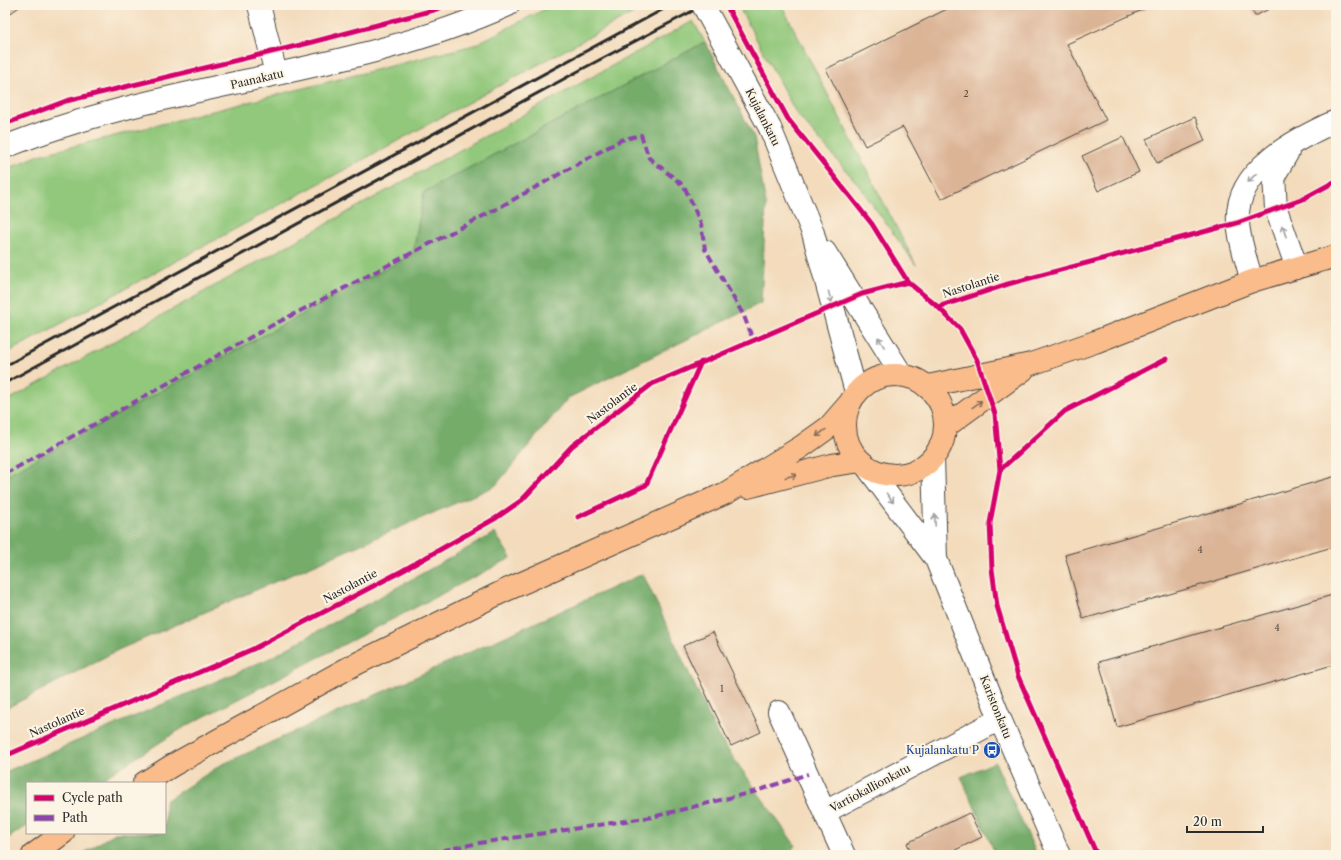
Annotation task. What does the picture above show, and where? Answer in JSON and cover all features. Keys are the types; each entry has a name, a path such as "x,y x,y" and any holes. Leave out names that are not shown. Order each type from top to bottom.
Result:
{"main road":[{"path":"928,386 1031,364 1096,342 1252,281 1336,256"},
{"path":"945,428 1031,364"},
{"path":"146,782 173,765 350,667 504,591 726,493 801,447 829,427 852,399 865,384 876,378 889,374 902,375 920,381 928,386 941,405 945,418 945,428 939,449 933,458 922,467 901,474 880,473 863,464 847,441 845,429 852,399"},
{"path":"726,493 832,465 863,464"},
{"path":"33,855 62,834"}],"street":[{"path":"259,5 276,74"},
{"name":"Paanakatu","path":"5,147 44,132 119,109 372,52 471,22 508,5"},
{"name":"Kujalankatu","path":"703,5 770,128 813,233 852,399"},
{"path":"1252,281 1238,223 1238,206 1247,182 1268,160 1293,144 1336,121"},
{"path":"1293,144 1274,176 1276,209 1297,268"},
{"name":"Kujalankatu","path":"813,233 902,375"},
{"name":"Karistonkatu","path":"933,458 936,559"},
{"name":"Karistonkatu","path":"863,464 936,559 1000,719 1059,855"},
{"path":"780,712 844,855"},
{"name":"Vartiokallionkatu","path":"825,812 1000,719"}],"green space":[{"path":"553,5 648,5 5,354 5,170 39,155 474,45"},
{"path":"738,5 783,5 782,6 916,265 857,183 796,113"},
{"path":"693,21 705,42 424,192 413,254 5,476 5,402"},
{"path":"705,42 754,137 766,205 761,303 568,398 495,486 118,650 5,709 5,476 413,254 424,192"},
{"path":"495,533 511,558 186,726 98,782 26,782 26,827 5,840 5,772 268,659"},
{"path":"643,574 718,736 795,845 789,855 81,855 113,834 166,834 166,800 221,765"},
{"path":"995,762 1037,855 996,855 961,777"}],"building":[{"path":"5,5 22,5 5,17"},
{"path":"955,5 1153,5 1067,44 1106,120 941,199 903,127 865,146 826,69"},
{"path":"1249,5 1277,5 1255,16"},
{"path":"1195,117 1205,141 1157,163 1146,139"},
{"path":"1123,137 1139,172 1098,191 1082,156"},
{"path":"1336,476 1336,546 1083,619 1065,555"},
{"path":"1336,594 1336,664 1117,727 1099,662"},
{"path":"713,632 761,732 731,746 683,646"},
{"path":"969,813 982,837 945,855 912,855 907,843"}],"railway":[{"path":"5,366 671,5"},
{"path":"5,383 584,68 704,5"}],"marked path":[{"path":"5,474 269,327 489,213 621,140 641,135 649,158 684,186 701,224 705,249 744,316 753,340"},
{"path":"419,855 479,843 652,817 753,792 808,774"}],"cycle path":[{"path":"5,124 66,101 309,43 448,5"},
{"path":"726,5 788,119 872,224 908,282"},
{"name":"Nastolantie","path":"5,756 253,649 402,571 496,518 522,500 572,446 652,384 862,294 908,282 938,307 1008,284 1237,223 1301,200 1336,181"},
{"path":"938,307 960,329 977,360 995,414 1000,470 990,523 992,569 997,606 1018,676 1097,855"},
{"path":"1000,470 1065,411 1166,359"},
{"path":"578,517 646,485 701,362"}],"place":[{"name":"Kujalankatu P","path":"992,750"}]}
